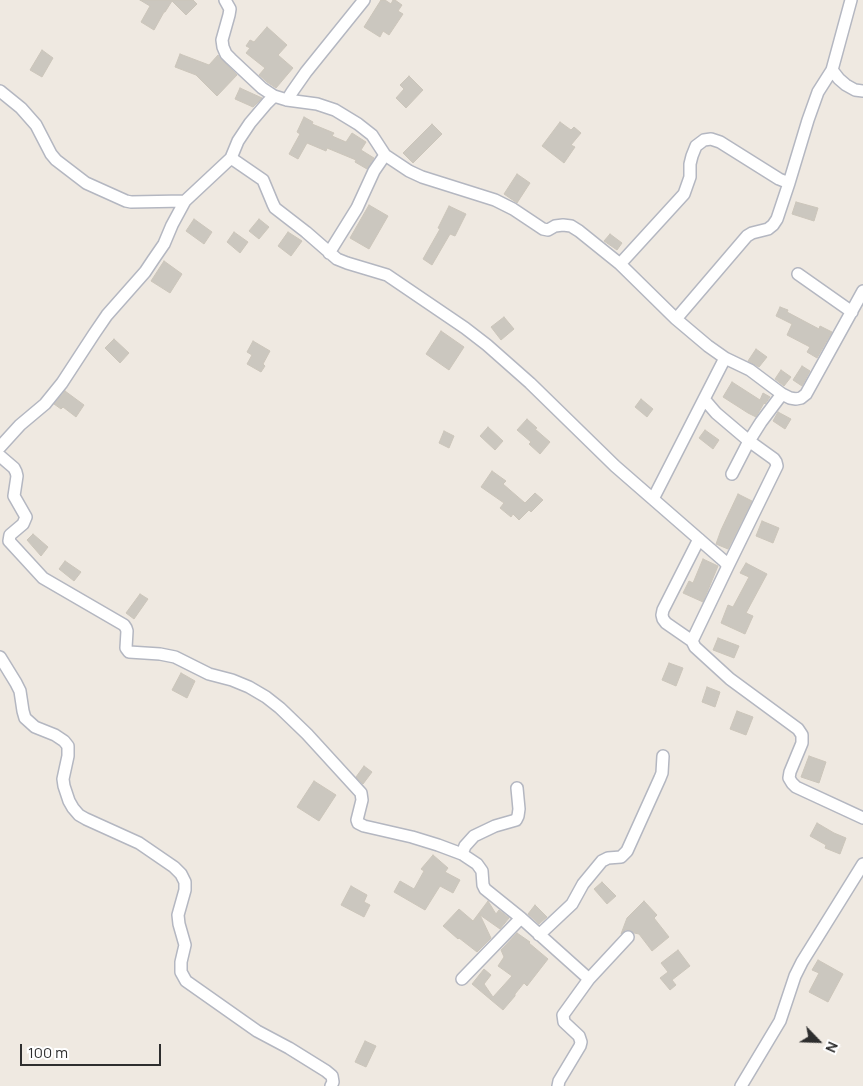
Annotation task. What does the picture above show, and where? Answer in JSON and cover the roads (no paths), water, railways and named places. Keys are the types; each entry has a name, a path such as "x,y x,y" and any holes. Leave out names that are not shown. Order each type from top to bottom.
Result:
{"street":[{"path":"225,0 230,9 230,16 222,40 226,54 249,78 262,88 274,96 317,104 334,110 372,135 385,155 422,177 478,194 505,205 543,229 548,230 555,226 563,225 571,226 620,264 708,346 725,358 750,370 790,398 801,398 806,394 863,291"},
{"path":"288,100 306,72 364,0"},
{"path":"676,318 747,236 768,229 773,225 789,183 818,92 832,70 851,0"},
{"path":"832,70 846,85 855,90 863,91"},
{"path":"0,91 22,108 36,125 56,160 86,183 131,202 185,201"},
{"path":"0,447 20,425 45,404 62,383 108,314 145,272 164,244 172,224 185,201 231,158 238,141 250,123 274,96"},
{"path":"620,264 684,194 690,177 692,156 696,146 704,140 711,139 720,142 779,179 789,183"},
{"path":"329,253 356,208 374,171 385,155"},
{"path":"231,158 263,180 275,208 336,259 387,275 487,345 530,383 615,466 699,538 728,566"},
{"path":"798,274 852,312"},
{"path":"653,499 725,358"},
{"path":"732,474 761,422 782,394"},
{"path":"692,641 777,466 774,459 716,413 704,400"},
{"path":"0,456 16,472 14,496 26,517 23,524 10,535 9,540 46,580 124,625 127,631 126,648 132,653 160,654 175,657 209,674 249,687 266,697 307,734 361,793 362,800 357,820 360,825 438,845 462,854 477,864 482,871 485,889 521,918 589,979"},
{"path":"699,538 663,610 663,619 692,641 695,648 724,675 798,729 802,735 802,743 789,778 796,787 863,818"},
{"path":"0,657 20,691 25,718 35,727 55,735 68,746 63,779 64,786 69,801 79,815 139,843 181,874 185,882 185,890 178,915 185,945 181,972 186,981 257,1031 326,1071 332,1076 333,1082 331,1086"},
{"path":"540,935 572,904 583,884 602,861 608,858 621,858 627,851 662,773 663,756"},
{"path":"462,854 465,846 474,836 495,826 516,820 519,809 517,788"},
{"path":"741,1086 780,1021 795,976 802,962 863,864"},
{"path":"462,979 521,918"},
{"path":"558,1086 581,1042 579,1036 564,1022 563,1016 589,979 628,937"}]}
